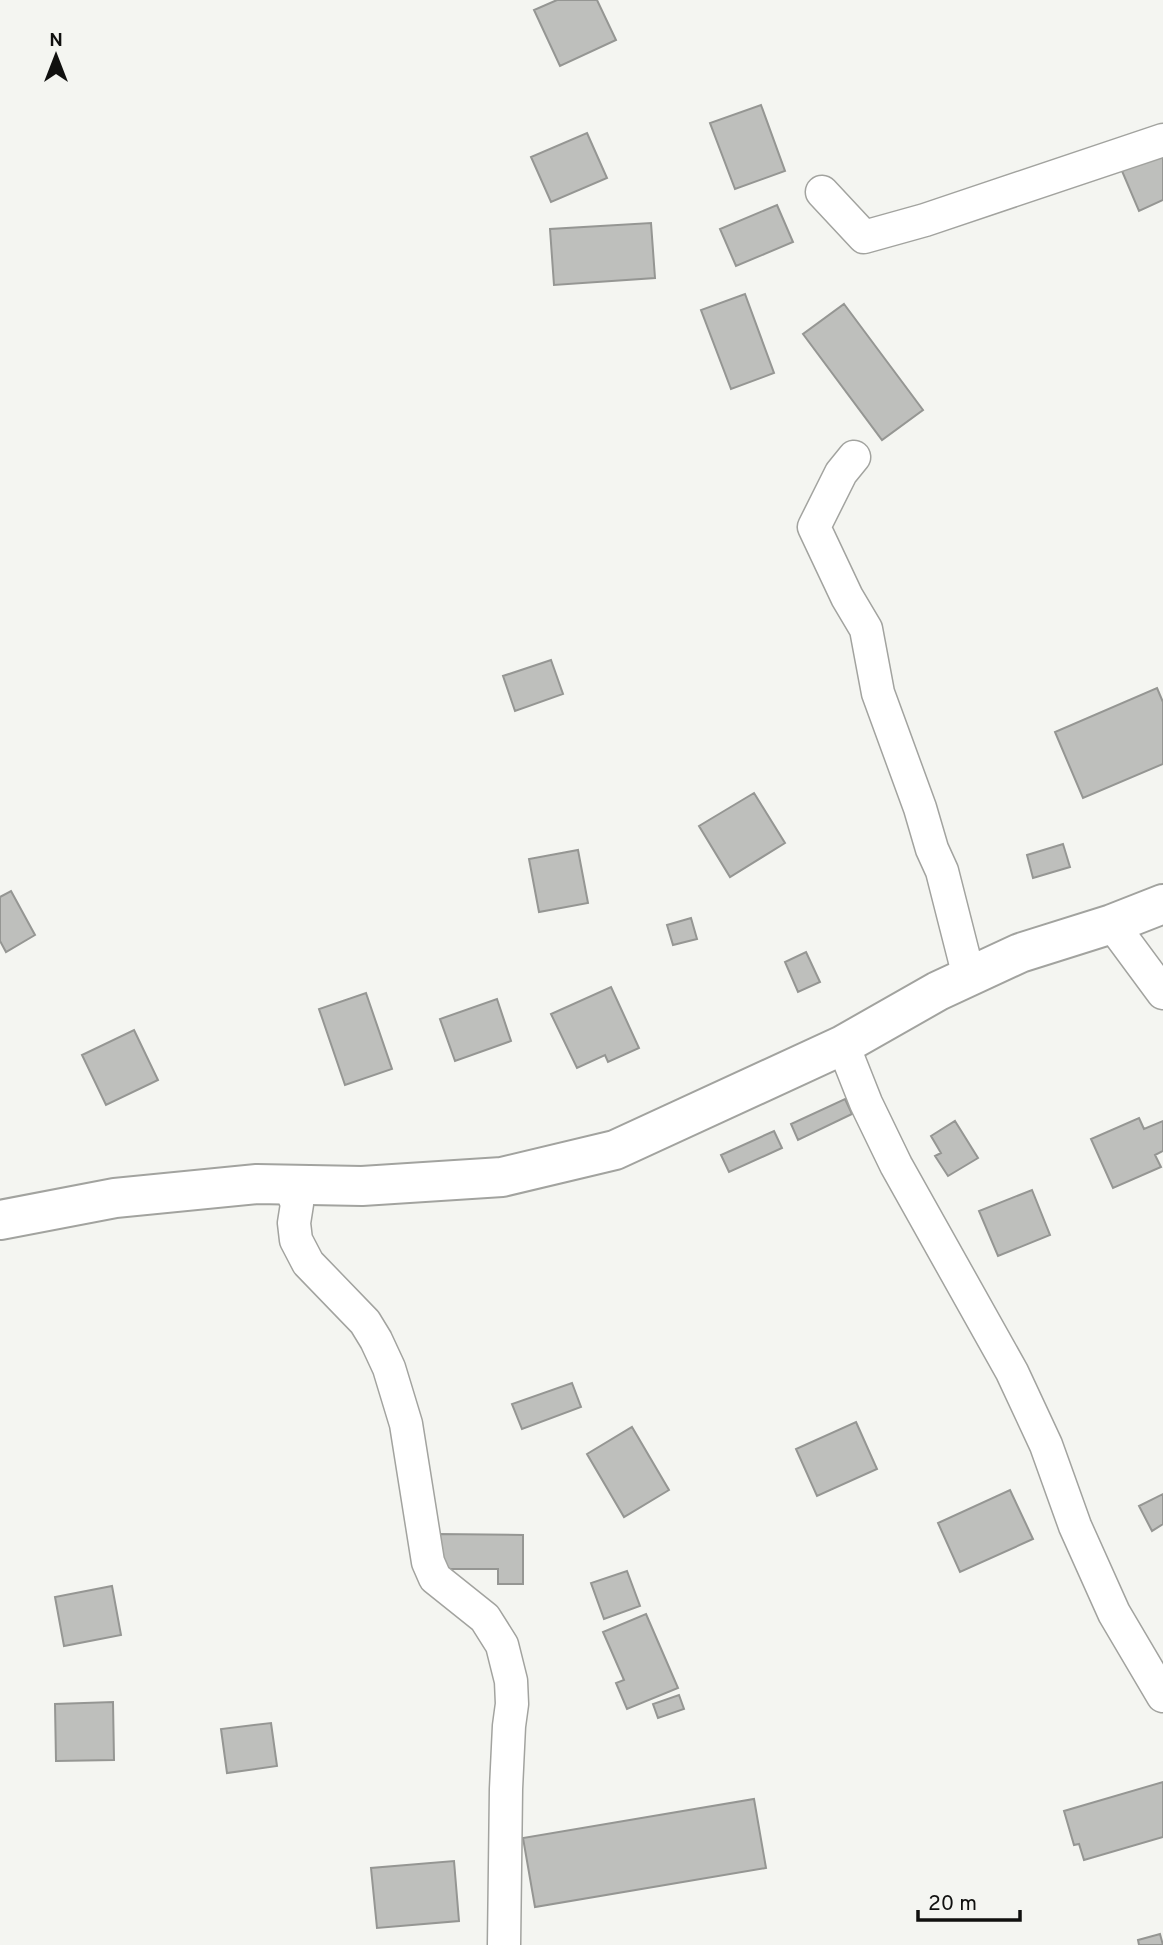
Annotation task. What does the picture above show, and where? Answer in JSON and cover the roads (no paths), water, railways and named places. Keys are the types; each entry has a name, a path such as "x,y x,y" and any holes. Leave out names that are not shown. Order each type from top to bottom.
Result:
{"street":[{"path":"822,192 864,236 925,220 1163,140"},
{"path":"854,457 841,473 814,527 847,597 866,629 878,693 942,872 969,977"},
{"path":"0,1220 115,1198 257,1184 362,1186 502,1177 615,1150 843,1045 938,991 1020,953 1112,924 1163,904"},
{"path":"1112,924 1163,993"},
{"path":"843,1045 866,1103 896,1166 1012,1372 1046,1445 1075,1526 1114,1613 1163,1696"},
{"path":"289,1184 296,1203 296,1240 308,1263 365,1322 389,1368 406,1424 428,1562 435,1577 485,1618 502,1645 511,1681 512,1703 506,1789 505,1945"}]}
